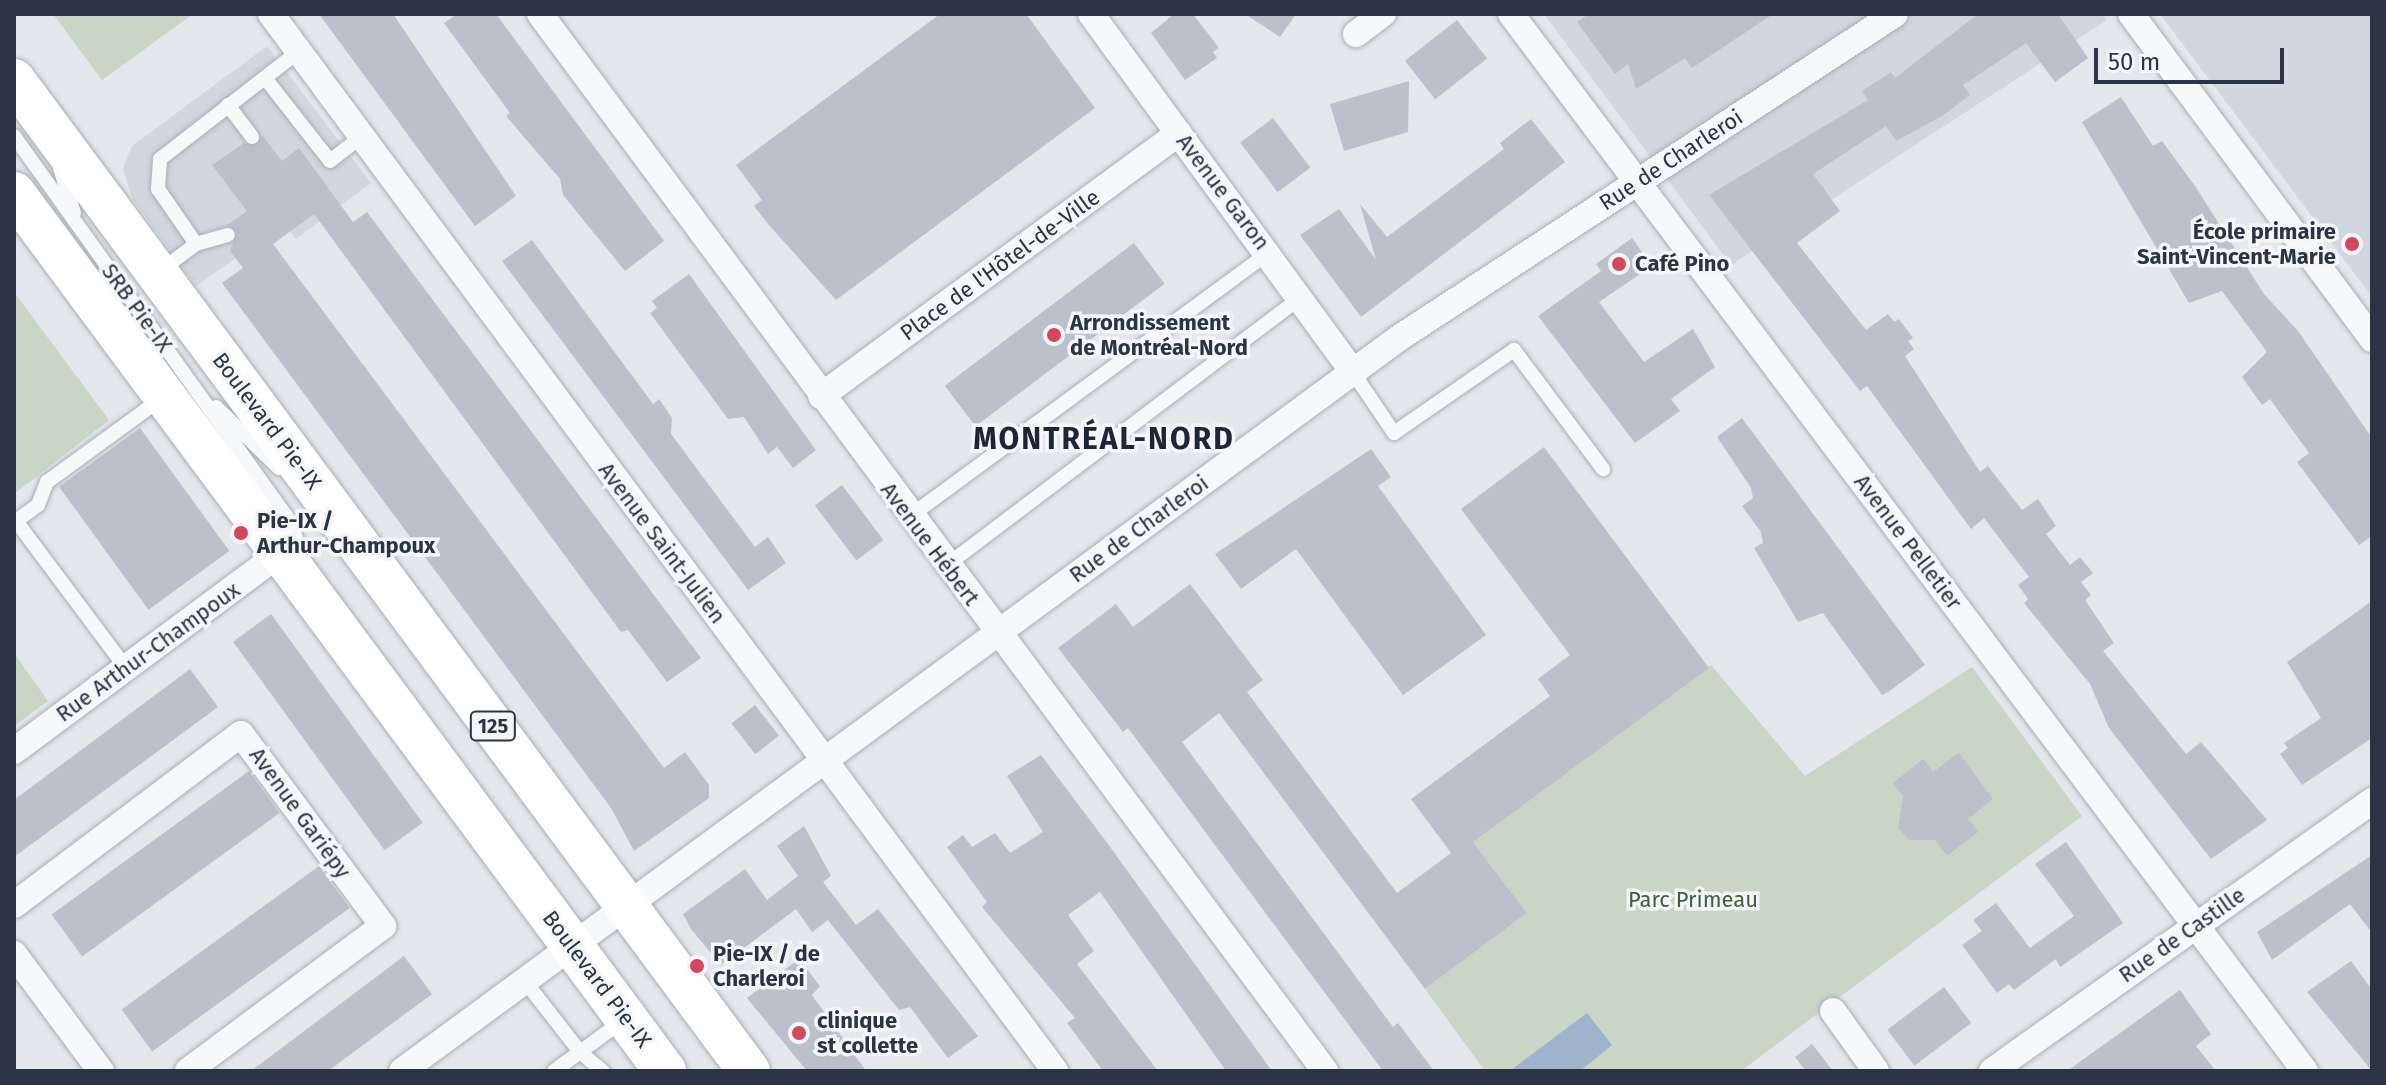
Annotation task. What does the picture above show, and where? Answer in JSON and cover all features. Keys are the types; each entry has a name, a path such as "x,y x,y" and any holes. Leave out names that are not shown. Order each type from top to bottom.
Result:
{"main road":[{"name":"Boulevard Pie-IX","path":"14,80 40,178 180,391 281,553 665,1071"},
{"name":"Boulevard Pie-IX","path":"40,178 157,274 749,1071"}],"street":[{"name":"Avenue Saint-Julien","path":"271,14 1055,1071"},
{"name":"Avenue Hébert","path":"540,14 909,517 1325,1071"},
{"name":"Avenue Garon","path":"1091,14 1301,297 1352,371"},
{"path":"1356,34 1383,14"},
{"name":"Avenue Pelletier","path":"1511,14 2305,1071"},
{"name":"Rue de Charleroi","path":"402,1071 624,903 1352,371 1895,14"},
{"path":"2131,14 2372,339"},
{"name":"Place de l'Hôtel-de-Ville","path":"821,396 1179,133"},
{"name":"Rue Arthur-Champoux","path":"14,751 281,553"},
{"name":"Avenue Gariépy","path":"14,905 241,734 383,926 188,1071"},
{"name":"Rue de Castille","path":"1992,1071 2372,801"},
{"path":"14,954 101,1071"},
{"path":"1833,1011 1876,1071"}],"lane":[{"path":"196,244 158,189 157,165 299,51"},
{"path":"265,78 330,161 361,137"},
{"path":"228,105 252,137"},
{"name":"SRB Pie-IX","path":"40,178 79,229 180,391 292,525 316,600"},
{"path":"157,274 196,244 228,235"},
{"path":"909,517 1268,253"},
{"path":"947,565 1301,297"},
{"path":"1352,371 1394,433 1514,350 1603,469"},
{"path":"126,668 16,521 38,505 47,482 180,391"},
{"name":"SRB Pie-IX","path":"180,391 363,549"},
{"path":"524,980 580,1052 603,1071"},
{"path":"554,1071 626,1018"}],"shaded area":[{"path":"1544,14 2102,14 2107,20 1731,265"},
{"path":"2160,14 2372,14 2372,297 2293,191"},
{"path":"267,46 371,183 296,239 284,224 196,286 132,198 123,168 132,146"}],"green space":[{"path":"53,14 193,14 102,80"},
{"path":"14,292 109,420 14,494"},
{"path":"14,653 48,701 14,726"},
{"name":"Parc Primeau","path":"1711,665 1805,776 1972,667 2082,816 1741,1071 1485,1071 1425,989 1527,913 1473,842"}],"water":[{"path":"1587,1013 1612,1045 1580,1071 1511,1070"}],"building":[{"path":"319,14 393,14 516,196 475,226"},
{"path":"457,14 496,14 664,241 625,271 563,195 560,179 506,116 510,113 444,23"},
{"path":"940,14 1026,14 1095,108 836,300 754,206 762,200 736,165"},
{"path":"1174,14 1193,14 1219,48 1213,52 1217,58 1185,80 1151,33"},
{"path":"1245,14 1296,14 1280,37"},
{"path":"1589,14 1773,14 1692,68 1685,58 1636,89 1628,64 1615,74 1577,22"},
{"path":"1978,14 2058,14 2088,58 2055,82 2026,43 1963,85 1970,95 1942,116 1896,141 1886,126 1813,174 1840,211 1797,243 1866,330 1888,314 1894,322 1899,319 1913,338 1908,341 1914,349 1905,356 1980,472 1988,466 2022,510 2038,499 2056,526 2046,534 2070,565 2080,557 2093,573 2081,582 2091,595 2085,600 2114,643 2103,651 2186,754 2201,742 2267,820 2211,859 2109,728 2090,684 2024,603 2028,599 2018,585 2029,577 1984,518 1971,529 1867,386 1860,391 1709,195 1868,100 1862,91 1891,72 1895,78"},
{"path":"1457,20 1487,59 1435,99 1405,61"},
{"path":"1409,81 1408,132 1344,151 1330,104"},
{"path":"2121,97 2153,146 2162,141 2195,186 2264,294 2298,331 2372,438 2372,536 2359,545 2297,462 2309,453 2270,399 2262,405 2242,377 2267,352 2222,291 2189,303 2082,122"},
{"path":"1273,118 1310,168 1278,192 1240,143"},
{"path":"1531,119 1565,162 1361,317 1300,235 1339,209 1376,260 1360,204 1387,237 1504,149 1500,143"},
{"path":"262,135 282,161 299,148 353,222 367,212 701,658 667,682 628,630 621,632 314,214 273,244 664,768 685,752 709,785 709,798 634,851 611,808 222,283 243,268 230,251 237,232 227,225 247,211 212,165 244,143 257,145"},
{"path":"1632,238 1652,266 1599,302 1644,362 1693,329 1715,367 1671,399 1680,411 1635,443 1538,316 1601,271 1596,264"},
{"path":"532,240 653,404 659,399 672,418 671,434 755,547 768,537 786,563 748,590 502,261"},
{"name":"Arrondissement de Montréal-Nord","path":"1134,243 1165,284 975,426 945,386"},
{"path":"689,274 816,450 793,468 777,447 768,454 744,417 728,419 650,313 657,308 652,301"},
{"path":"1742,418 1925,665 1888,692 1882,695 1823,613 1798,622 1754,548 1763,543 1761,532 1742,506 1753,498 1751,488 1717,437"},
{"path":"140,428 229,551 148,610 59,487"},
{"path":"1544,447 1709,668 1473,842 1527,913 1425,989 1219,713 1182,742 1393,1027 1398,1023 1434,1071 1383,1071 1128,728 1123,732 1058,648 1116,604 1133,627 1190,584 1263,680 1247,692 1397,893 1451,853 1411,799 1550,696 1538,679 1570,655 1461,509"},
{"path":"1371,449 1391,477 1378,486 1486,635 1403,695 1296,549 1241,589 1215,554"},
{"path":"842,485 884,540 856,561 815,505"},
{"path":"2372,601 2372,738 2302,785 2280,754 2288,748 2284,743 2321,718 2287,662"},
{"path":"271,614 423,823 385,850 233,642"},
{"path":"190,669 218,707 14,857 14,800"},
{"path":"755,705 779,736 755,754 731,723"},
{"path":"1959,753 1993,799 1968,819 1978,832 1947,856 1935,840 1910,840 1898,828 1903,796 1893,783 1923,759 1933,772"},
{"path":"1041,755 1272,1071 1226,1071 1100,892 1068,915 1094,951 1077,964 1158,1071 1103,1071 1067,1023 1075,1018 982,907 987,902 947,847 963,835 972,847 995,833 1010,853 1043,832 1007,776"},
{"path":"249,771 280,813 82,956 52,914"},
{"path":"804,826 831,876 823,882 856,925 878,909 978,1036 948,1058 910,1007 899,1010 828,920 812,932 796,909 721,965 691,929 683,914 745,869 767,900 798,876 777,846"},
{"path":"2066,842 2123,923 2060,967 2056,959 2014,990 2009,984 1997,993 1962,945 1982,931 1973,920 1996,903 2030,948 2074,916 2035,864"},
{"path":"2372,855 2372,933 2350,904 2272,960 2257,932"},
{"path":"319,866 350,908 152,1051 122,1009"},
{"path":"404,956 432,994 328,1071 251,1071"},
{"path":"799,959 820,986 812,995 866,1071 807,1071 747,998"},
{"path":"2351,961 2372,990 2372,1071 2307,992"},
{"path":"1944,987 1971,1023 1914,1066 1887,1030"},
{"path":"2180,990 2211,1034 2196,1046 2216,1071 2067,1071"},
{"path":"1812,1044 1833,1071 1806,1071 1795,1057"}],"place":[{"name":"École primaire Saint-Vincent-Marie","path":"2352,244"},
{"name":"Café Pino","path":"1619,264"},
{"name":"Arrondissement de Montréal-Nord","path":"1054,335"},
{"name":"Pie-IX / Arthur-Champoux","path":"241,533"},
{"name":"Pie-IX / de Charleroi","path":"697,966"},
{"name":"clinique st collette","path":"799,1033"}],"district":[{"name":"MONTRÉAL-NORD","path":"1104,439"}]}
